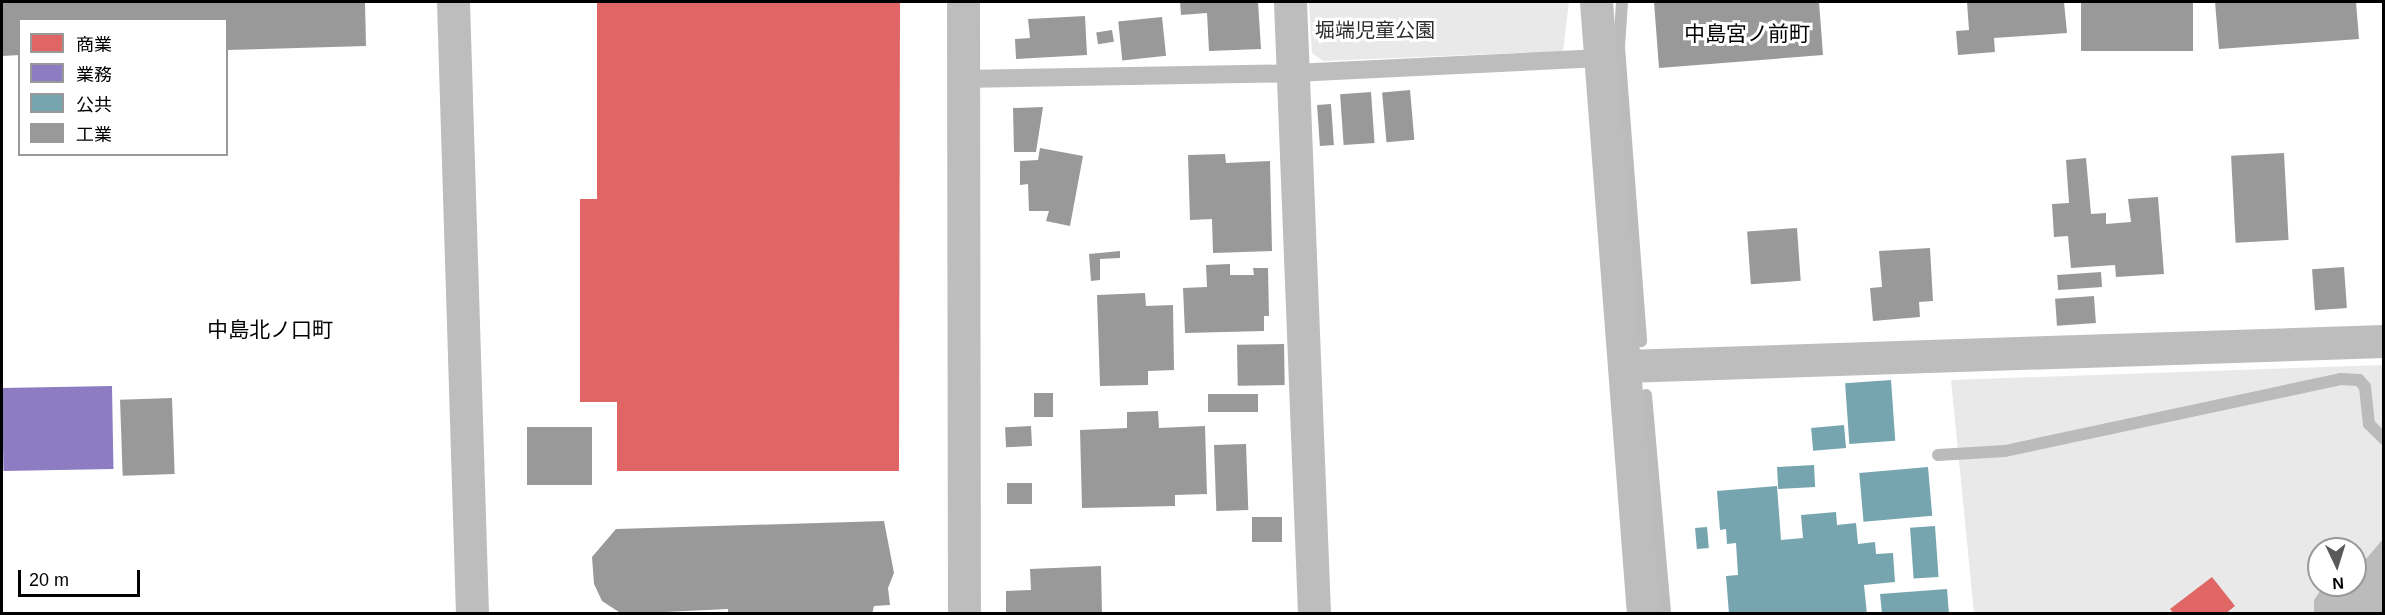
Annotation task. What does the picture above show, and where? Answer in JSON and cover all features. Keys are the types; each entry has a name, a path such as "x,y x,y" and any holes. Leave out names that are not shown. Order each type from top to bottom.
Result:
{"street":[{"path":"453,2 472,614"},
{"path":"963,2 964,614"},
{"path":"1290,2 1314,614"},
{"path":"1596,2 1596,58 1624,366 1643,614"},
{"path":"1624,366 2384,341"}],"lane":[{"path":"963,79 1294,73 1596,58"}],"green space":[{"name":"堀端児童公園","path":"1309,2 1569,2 1563,51 1323,61 1312,53"},
{"path":"2383,365 2383,613 1974,613 1951,380"}],"shaded area":[{"path":"2383,539 2383,613 2314,613 2316,597 2367,597 2367,558"}],"building: 商業":[{"path":"597,2 900,2 899,471 617,471 617,402 580,402 580,199 597,199"},
{"path":"2212,577 2235,606 2225,614 2174,614 2170,609"}],"building: 業務":[{"path":"112,386 113,469 3,471 2,388"}],"building: 公共":[{"path":"1891,380 1895,441 1849,444 1845,383"},
{"path":"1844,425 1846,448 1813,451 1811,428"},
{"path":"1814,465 1815,487 1778,489 1777,467"},
{"path":"1928,467 1932,516 1864,522 1859,473"},
{"path":"1777,486 1781,540 1803,538 1801,515 1836,512 1837,525 1856,523 1858,544 1875,542 1876,554 1893,553 1895,582 1864,585 1867,614 1729,614 1726,576 1738,575 1736,543 1727,544 1726,529 1720,530 1717,491"},
{"path":"1935,526 1939,577 1914,579 1910,528"},
{"path":"1707,527 1709,548 1697,549 1695,528"},
{"path":"1947,589 1949,614 1882,614 1880,594"}],"building: 工業":[{"path":"2,2 365,2 366,46 228,50 228,18 18,18 18,55 2,56"},
{"path":"1180,2 1258,2 1261,49 1209,51 1207,13 1181,15"},
{"path":"1654,2 1819,2 1823,55 1659,68"},
{"path":"1967,2 2064,2 2067,33 1994,38 1995,52 1958,55 1956,31 1969,30"},
{"path":"2081,2 2193,2 2193,51 2081,51"},
{"path":"2215,2 2356,2 2359,39 2219,49"},
{"path":"1085,16 1087,55 1016,59 1015,39 1030,38 1028,19"},
{"path":"1162,17 1166,56 1122,60 1118,22"},
{"path":"1112,30 1114,42 1098,44 1096,33"},
{"path":"1410,90 1414,140 1386,142 1382,92"},
{"path":"1371,92 1375,143 1344,145 1340,94"},
{"path":"1331,104 1334,145 1320,146 1317,105"},
{"path":"1043,107 1036,152 1014,152 1013,108"},
{"path":"1040,148 1083,156 1070,226 1046,221 1049,211 1029,211 1028,184 1020,185 1020,161 1038,160"},
{"path":"2284,153 2289,240 2236,243 2231,156"},
{"path":"1225,154 1226,163 1270,161 1272,251 1213,253 1212,219 1190,220 1188,155"},
{"path":"2086,158 2091,214 2106,213 2106,224 2131,222 2128,199 2158,197 2164,274 2116,277 2115,265 2071,268 2068,236 2054,237 2052,204 2069,203 2066,160"},
{"path":"1797,228 1801,281 1751,284 1747,231"},
{"path":"1930,248 1933,301 1919,302 1920,317 1873,321 1870,288 1882,287 1879,251"},
{"path":"1120,251 1120,258 1100,259 1100,280 1091,281 1089,254"},
{"path":"1230,264 1230,275 1254,275 1253,268 1268,268 1269,316 1264,316 1264,331 1185,333 1183,288 1207,287 1206,265"},
{"path":"2344,267 2347,308 2315,310 2312,269"},
{"path":"2101,272 2102,287 2058,290 2057,275"},
{"path":"1145,293 1146,306 1173,305 1174,370 1148,371 1148,385 1100,386 1097,295"},
{"path":"2094,296 2096,323 2057,326 2055,299"},
{"path":"1284,344 1285,385 1238,386 1237,345"},
{"path":"1034,393 1053,393 1053,417 1034,417"},
{"path":"1208,394 1258,394 1258,412 1208,412"},
{"path":"172,398 175,474 123,476 120,400"},
{"path":"1158,411 1159,428 1205,426 1207,494 1175,495 1175,506 1082,508 1080,430 1127,428 1127,412"},
{"path":"1031,426 1032,446 1006,447 1005,427"},
{"path":"527,427 592,427 592,485 527,485"},
{"path":"1246,444 1248,510 1216,511 1214,445"},
{"path":"1007,483 1032,483 1032,504 1007,504"},
{"path":"1252,517 1282,517 1282,542 1252,542"},
{"path":"884,521 894,573 888,588 890,605 874,606 872,614 728,614 728,609 622,614 602,601 594,584 592,557 616,529"},
{"path":"1101,566 1102,614 1006,614 1006,591 1031,590 1030,569"}],"waterway":[{"path":"1622,2 1619,47 1641,341"},
{"path":"1938,455 2005,451 2340,379 2359,380 2365,387 2369,424 2384,439"},
{"path":"1646,395 1665,614"}],"district":[{"name":"中島宮ノ前町","path":"1747,34"},
{"name":"中島北ノ口町","path":"270,330"}]}
